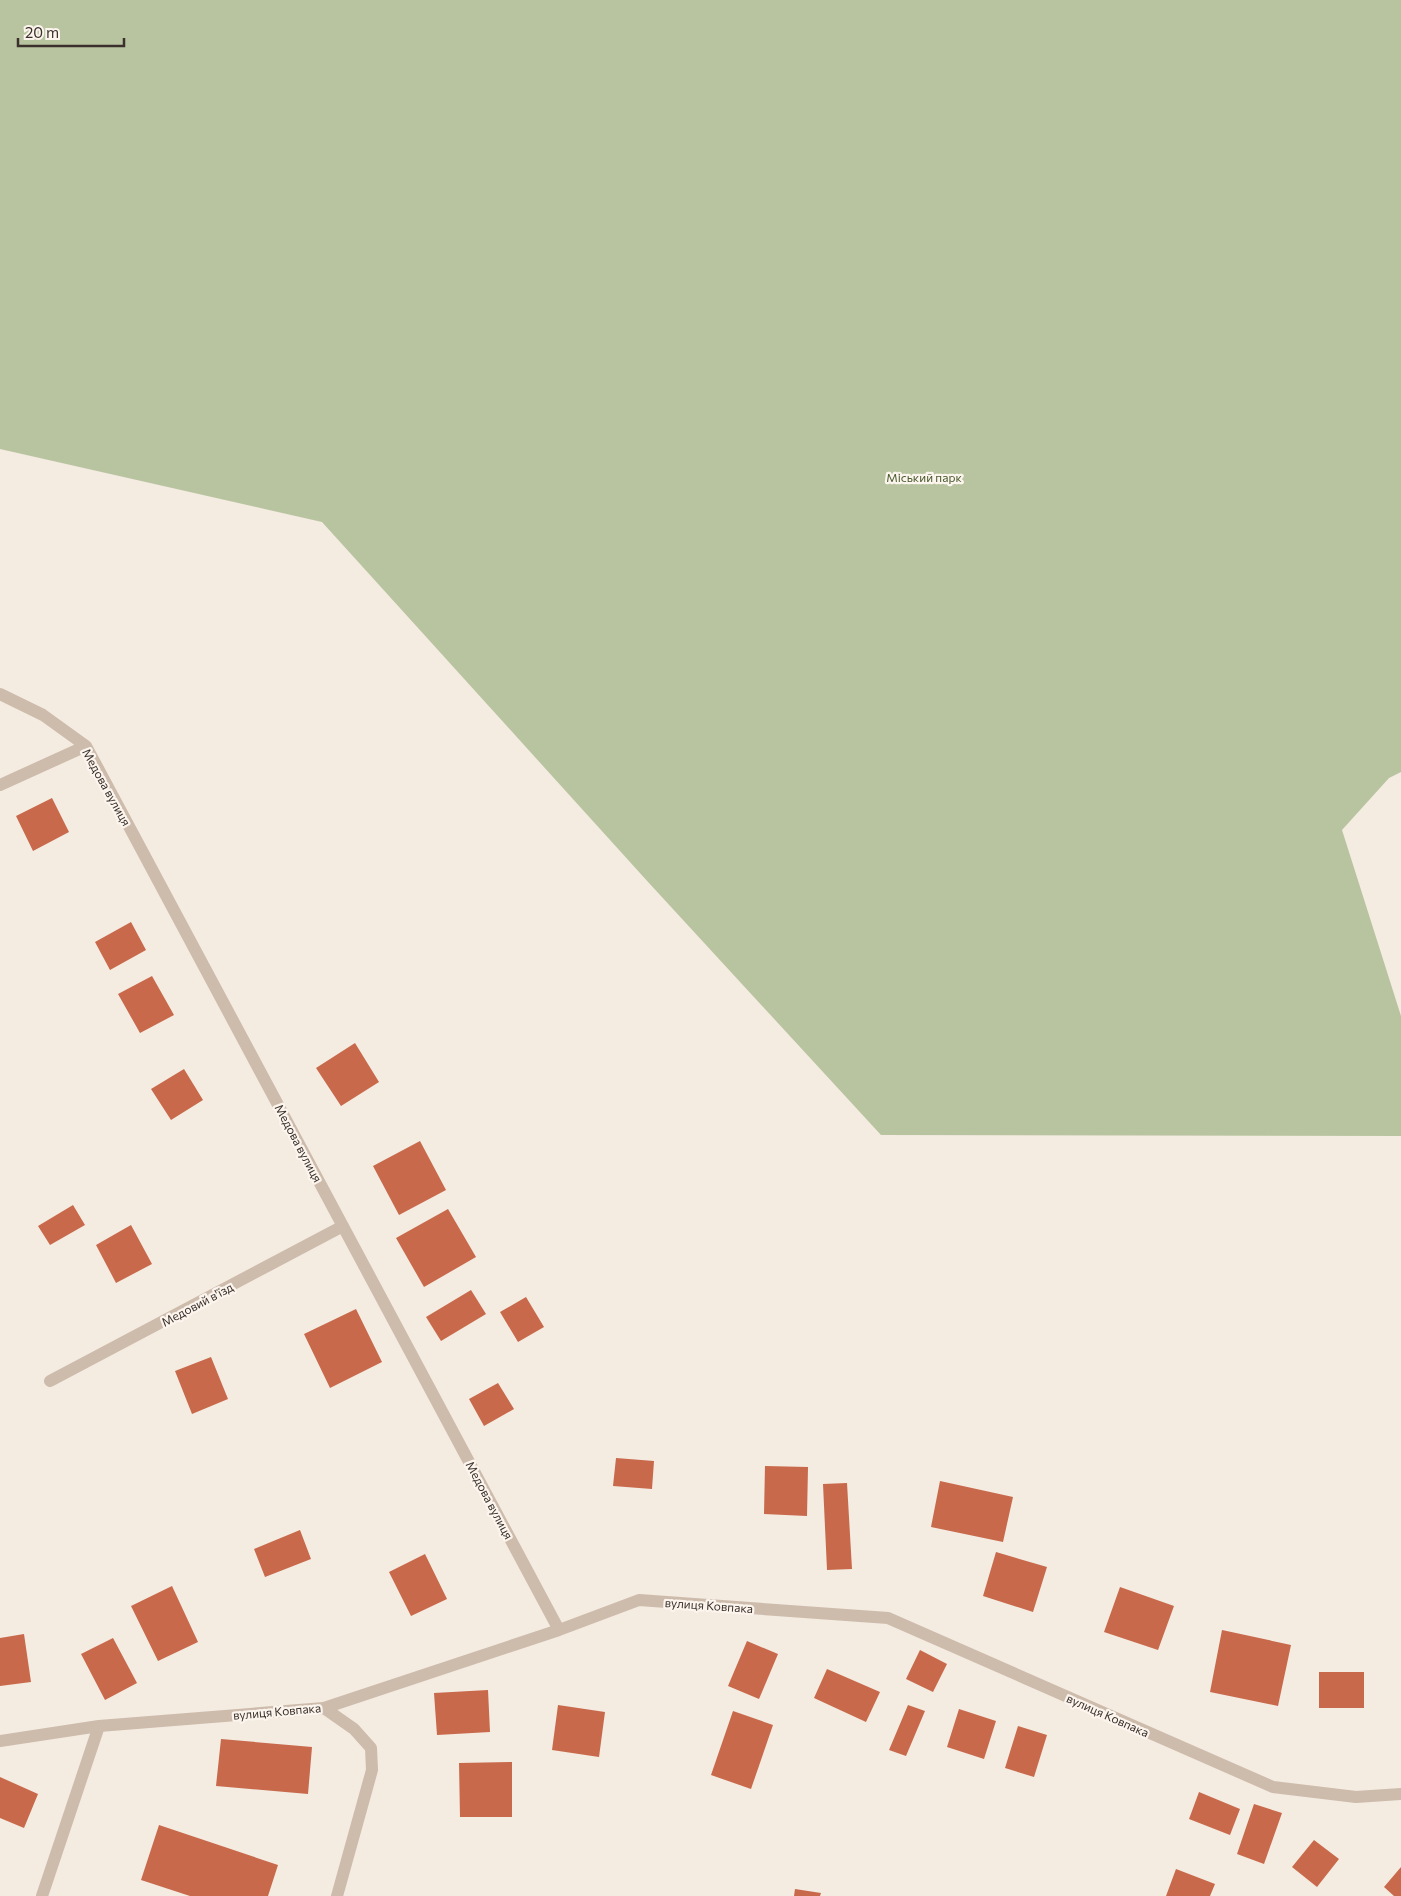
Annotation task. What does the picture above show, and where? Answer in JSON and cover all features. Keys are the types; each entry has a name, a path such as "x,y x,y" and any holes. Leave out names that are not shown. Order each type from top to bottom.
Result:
{"street":[{"name":"Медова вулиця","path":"0,694 44,715 86,746 560,1630"},
{"path":"0,784 86,746"},
{"name":"Медовий в'їзд","path":"50,1381 343,1226"},
{"name":"вулиця Ковпака","path":"0,1741 99,1726 324,1708 560,1630 638,1600 888,1618 1273,1786 1356,1796 1401,1794"},
{"path":"324,1708 354,1729 371,1748 372,1770 337,1896"},
{"path":"42,1896 99,1726"}],"green space":[{"name":"Міський парк","path":"0,0 1401,0 1401,772 1389,778 1342,830 1401,1016 1401,1136 881,1135 649,883 322,522 0,449"}],"building":[{"path":"52,798 69,832 33,851 16,816"},
{"path":"131,922 146,950 110,970 95,942"},
{"path":"152,976 174,1015 140,1033 118,994"},
{"path":"355,1043 379,1082 341,1106 316,1068"},
{"path":"184,1069 203,1100 171,1120 151,1089"},
{"path":"420,1141 446,1190 399,1215 373,1166"},
{"path":"73,1205 85,1225 50,1245 38,1226"},
{"path":"448,1209 476,1257 424,1287 396,1238"},
{"path":"131,1225 152,1264 116,1283 96,1245"},
{"path":"471,1290 486,1314 441,1341 426,1317"},
{"path":"526,1297 544,1327 518,1342 500,1312"},
{"path":"356,1309 382,1362 330,1388 304,1334"},
{"path":"211,1357 228,1399 192,1414 175,1371"},
{"path":"498,1383 514,1409 484,1426 469,1399"},
{"path":"616,1458 654,1461 652,1489 613,1486"},
{"path":"765,1466 808,1467 807,1516 764,1514"},
{"path":"940,1481 1013,1497 1003,1542 931,1527"},
{"path":"847,1483 852,1569 827,1570 823,1484"},
{"path":"300,1530 311,1559 265,1577 254,1549"},
{"path":"996,1552 1047,1567 1033,1612 983,1596"},
{"path":"425,1554 447,1599 411,1616 389,1572"},
{"path":"172,1586 198,1642 158,1661 131,1606"},
{"path":"1120,1587 1174,1606 1158,1650 1104,1632"},
{"path":"1222,1630 1291,1645 1278,1706 1210,1692"},
{"path":"24,1634 31,1682 0,1686 0,1638"},
{"path":"113,1638 137,1683 105,1700 81,1654"},
{"path":"747,1641 778,1654 759,1699 728,1686"},
{"path":"920,1650 947,1664 933,1692 906,1679"},
{"path":"827,1669 880,1692 866,1722 814,1698"},
{"path":"1319,1672 1364,1672 1364,1708 1319,1708"},
{"path":"488,1690 490,1732 437,1735 434,1693"},
{"path":"558,1705 605,1712 599,1757 552,1750"},
{"path":"908,1705 925,1711 906,1756 889,1750"},
{"path":"959,1709 996,1721 984,1759 947,1747"},
{"path":"733,1711 773,1725 751,1789 711,1775"},
{"path":"1018,1726 1047,1735 1034,1777 1005,1768"},
{"path":"221,1739 312,1747 308,1794 216,1786"},
{"path":"512,1762 512,1817 460,1817 459,1763"},
{"path":"0,1777 38,1794 24,1828 0,1818"},
{"path":"1199,1792 1240,1809 1230,1835 1189,1819"},
{"path":"1254,1804 1282,1813 1264,1864 1237,1854"},
{"path":"159,1825 278,1865 268,1896 190,1896 141,1880"},
{"path":"1314,1840 1339,1859 1317,1887 1292,1867"},
{"path":"1401,1867 1401,1896 1394,1896 1384,1887"},
{"path":"1176,1869 1215,1884 1210,1896 1166,1896"},
{"path":"795,1889 821,1893 820,1896 794,1896"}]}
